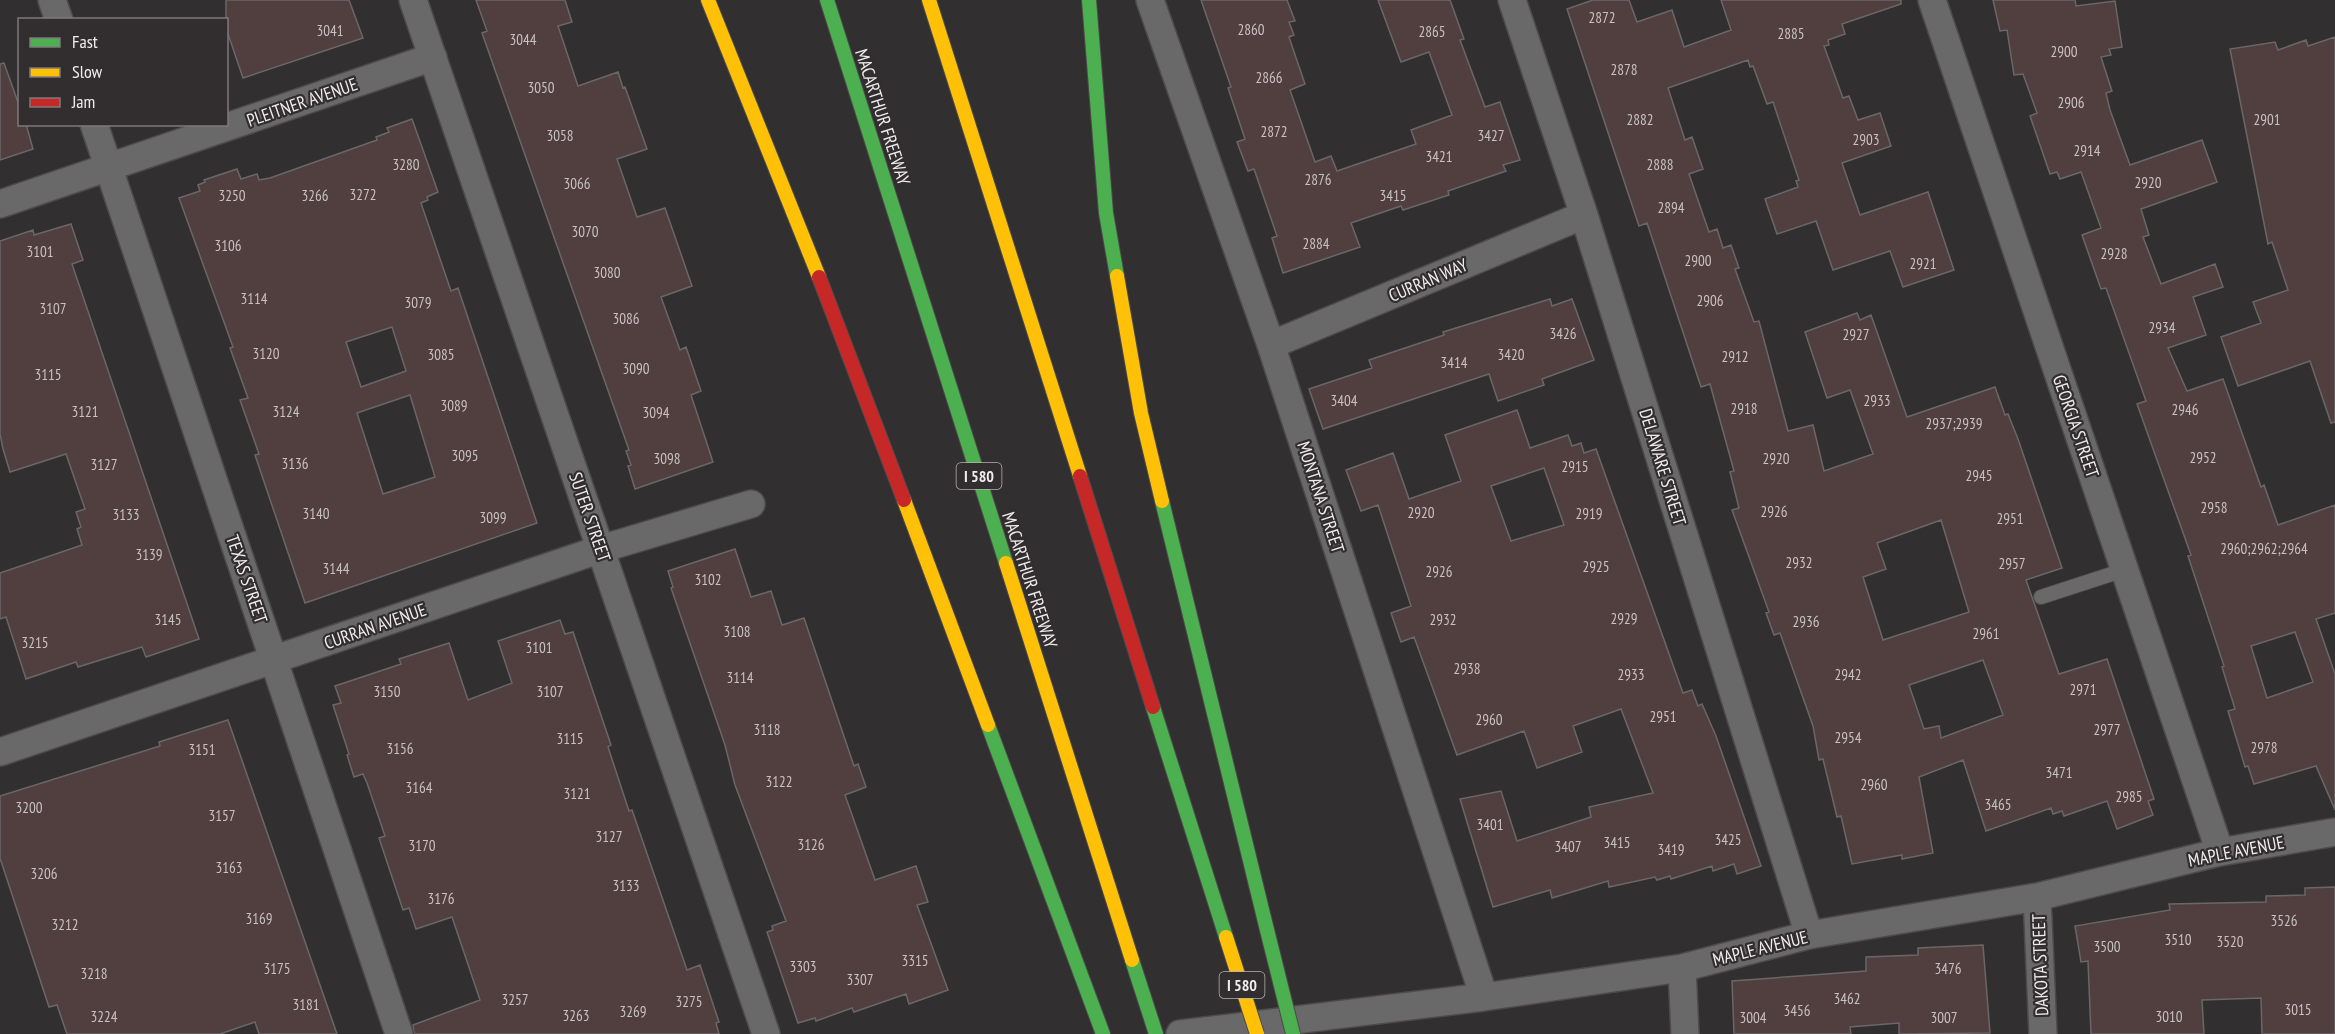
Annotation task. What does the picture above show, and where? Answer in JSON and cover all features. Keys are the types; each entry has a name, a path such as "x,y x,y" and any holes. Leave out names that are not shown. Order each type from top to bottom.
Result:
{"highway":[{"path":"708,0 843,338 1073,961 1103,1034"},
{"name":"MACARTHUR FREEWAY","path":"827,0 1156,1034"},
{"name":"I 580","path":"929,0 1257,1034"},
{"path":"1089,0 1106,213 1139,402 1293,1034"}],"street":[{"path":"52,0 58,18"},
{"name":"SUTER STREET","path":"413,0 766,1034"},
{"name":"MONTANA STREET","path":"1150,0 1271,345 1484,998"},
{"name":"DELAWARE STREET","path":"1512,0 1584,215 1809,935"},
{"name":"GEORGIA STREET","path":"1932,0 2220,852"},
{"name":"PLEITNER AVENUE","path":"0,204 433,57"},
{"name":"TEXAS STREET","path":"95,126 399,1034"},
{"name":"CURRAN WAY","path":"1271,345 1584,215"},
{"name":"CURRAN AVENUE","path":"0,752 601,549 751,504"},
{"name":"MAPLE AVENUE","path":"1180,1034 1484,998 1682,968 1809,935 2037,897 2220,852 2335,832"},
{"name":"DAKOTA STREET","path":"2037,897 2043,1034"},
{"path":"1682,968 1685,1034"}],"lane":[{"path":"2041,597 2124,570"}],"building":[{"path":"226,0 349,0 363,38 243,78 228,34 228,18 226,18"},
{"path":"476,0 565,0 572,22 558,26 578,86 618,72 647,149 617,159 637,217 665,208 692,286 661,297 680,350 686,347 701,391 691,395 713,462 635,489 628,466 631,465 626,451 629,450 482,33 487,31"},
{"path":"1201,0 1287,0 1295,21 1289,22 1294,35 1289,37 1305,84 1290,90 1315,162 1331,156 1337,171 1416,144 1411,130 1452,115 1429,52 1401,62 1378,0 1450,0 1464,39 1460,40 1485,107 1500,102 1520,160 1503,165 1506,171 1448,191 1449,195 1403,210 1401,206 1351,223 1360,247 1283,273 1272,238 1277,236 1254,169 1248,171 1237,142 1245,139 1228,88 1231,87"},
{"path":"1593,0 1629,0 1637,22 1672,10 1684,47 1731,30 1721,0 1901,0 1901,4 1842,24 1845,34 1828,40 1829,45 1824,46 1843,98 1849,96 1858,120 1880,113 1891,146 1842,163 1860,215 1928,192 1954,270 1903,287 1890,251 1833,270 1816,221 1777,234 1765,199 1798,187 1796,181 1799,180 1773,102 1767,104 1753,66 1750,67 1748,60 1668,88 1685,140 1692,137 1703,169 1689,174 1709,232 1717,229 1723,248 1731,245 1739,268 1735,269 1754,322 1759,321 1788,431 1813,425 1824,471 1873,454 1850,390 1827,398 1805,332 1857,313 1860,320 1871,315 1907,417 1995,387 2005,415 2008,414 2018,439 2062,568 2026,580 2059,674 2107,659 2154,799 2148,801 2153,815 2117,829 2107,801 2064,816 2062,811 2053,814 2051,808 1986,831 1963,760 1919,777 1933,853 1902,859 1902,855 1852,864 1841,816 1837,817 1823,759 1819,760 1813,726 1780,633 1774,635 1766,613 1769,612 1732,510 1739,508 1730,472 1734,471 1710,384 1701,387 1647,223 1639,226 1567,9","holes":["1941,520 1969,612 1883,640 1863,577 1886,569 1877,543","1983,660 2003,715 1941,738 1939,726 1924,729 1909,685"]},
{"path":"1993,0 2075,0 2076,6 2115,1 2122,47 2109,49 2111,55 2101,57 2112,91 2106,93 2110,110 2130,165 2202,140 2217,182 2141,209 2149,235 2143,237 2161,284 2215,264 2223,287 2193,297 2206,335 2168,348 2187,391 2223,379 2261,487 2264,485 2278,525 2335,505 2335,613 2316,619 2335,674 2335,810 2316,766 2254,784 2248,766 2245,767 2228,711 2235,709 2222,667 2224,666 2188,556 2191,555 2137,404 2146,401 2106,288 2101,289 2082,235 2101,228 2081,172 2060,179 2057,172 2050,174 2030,116 2037,113 2023,74 2014,75 2007,30 2000,31","holes":["2295,632 2313,682 2267,698 2251,646"]},
{"path":"2335,37 2335,422 2331,423 2310,361 2238,386 2221,337 2261,323 2253,302 2288,290 2272,242 2268,244 2230,49 2275,42 2278,50 2306,40 2308,46"},
{"path":"4,63 18,102 18,126 27,126 33,149 0,160 0,64"},
{"path":"412,119 438,192 421,203 451,291 458,288 537,523 305,603 255,455 259,454 240,400 248,398 230,348 233,347 179,198 200,191 198,185 205,182 204,180 237,169 241,179 257,174 259,180 270,178 377,140 376,137 389,132 387,128","holes":["392,327 406,371 361,387 346,342","410,395 435,477 383,494 357,413"]},
{"path":"71,224 83,260 72,264 199,639 146,657 142,647 78,667 76,662 26,679 6,617 0,619 0,573 82,545 77,529 81,527 76,512 85,509 66,454 10,472 0,434 0,241 33,230 34,235"},
{"path":"1550,299 1552,306 1572,299 1594,360 1542,379 1544,385 1498,401 1489,374 1323,429 1309,389 1372,368 1369,360 1444,335 1443,332"},
{"path":"1517,410 1530,448 1568,435 1572,446 1581,443 1584,453 1596,449 1683,693 1692,690 1698,706 1702,704 1716,736 1761,866 1737,874 1734,864 1713,871 1712,866 1671,879 1670,876 1657,880 1655,877 1609,887 1608,881 1552,898 1550,890 1493,907 1460,799 1501,791 1517,841 1591,817 1589,807 1653,793 1621,709 1573,726 1582,752 1537,768 1524,731 1457,755 1414,637 1401,642 1391,613 1411,606 1378,505 1361,511 1346,470 1393,453 1409,499 1461,481 1445,435","holes":["1544,468 1564,525 1511,541 1491,486"]},
{"path":"735,549 751,597 771,591 782,625 804,618 854,766 858,764 866,787 845,795 875,880 916,866 928,902 917,905 948,990 909,1004 906,994 854,1012 852,1008 816,1021 815,1018 798,1023 767,932 773,930 772,926 786,921 735,785 725,745 671,588 673,587 668,571"},
{"path":"560,620 565,634 573,632 611,745 608,747 629,811 632,810 687,970 700,965 719,1022 716,1023 719,1034 414,1034 413,1025 480,1000 452,917 416,929 409,908 403,910 379,838 385,836 367,783 363,774 354,777 347,755 349,754 333,705 341,703 335,686 401,664 399,659 449,643 468,700 512,683 498,641"},
{"path":"228,720 337,1034 259,1034 255,1022 220,1034 67,1034 57,1005 49,1007 0,858 0,796 160,746 159,742"},
{"path":"2335,887 2335,1034 2262,1034 2261,998 2202,1000 2204,1034 2091,1034 2088,961 2081,962 2075,926 2170,910 2169,904 2266,902 2266,896 2305,895 2305,888"},
{"path":"1983,945 1990,1033 1899,1034 1899,1023 1850,1027 1851,1034 1734,1034 1732,981 1866,971 1866,957 1918,955 1918,948"}],"traffic: fast":[{"path":"827,0 1006,563"},
{"path":"1089,0 1106,213 1117,276"},
{"path":"1162,501 1267,930"},
{"path":"1153,707 1226,937"},
{"path":"988,725 1103,1034"},
{"path":"1267,930 1293,1034"},
{"path":"1132,960 1156,1034"}],"traffic: slow":[{"path":"708,0 819,277"},
{"path":"929,0 1080,476"},
{"path":"1117,276 1141,413 1162,501"},
{"path":"904,500 988,725"},
{"path":"1006,563 1132,960"},
{"path":"1226,937 1257,1034"}],"traffic: jam":[{"path":"819,277 904,500"},
{"path":"1080,476 1153,707"}]}
